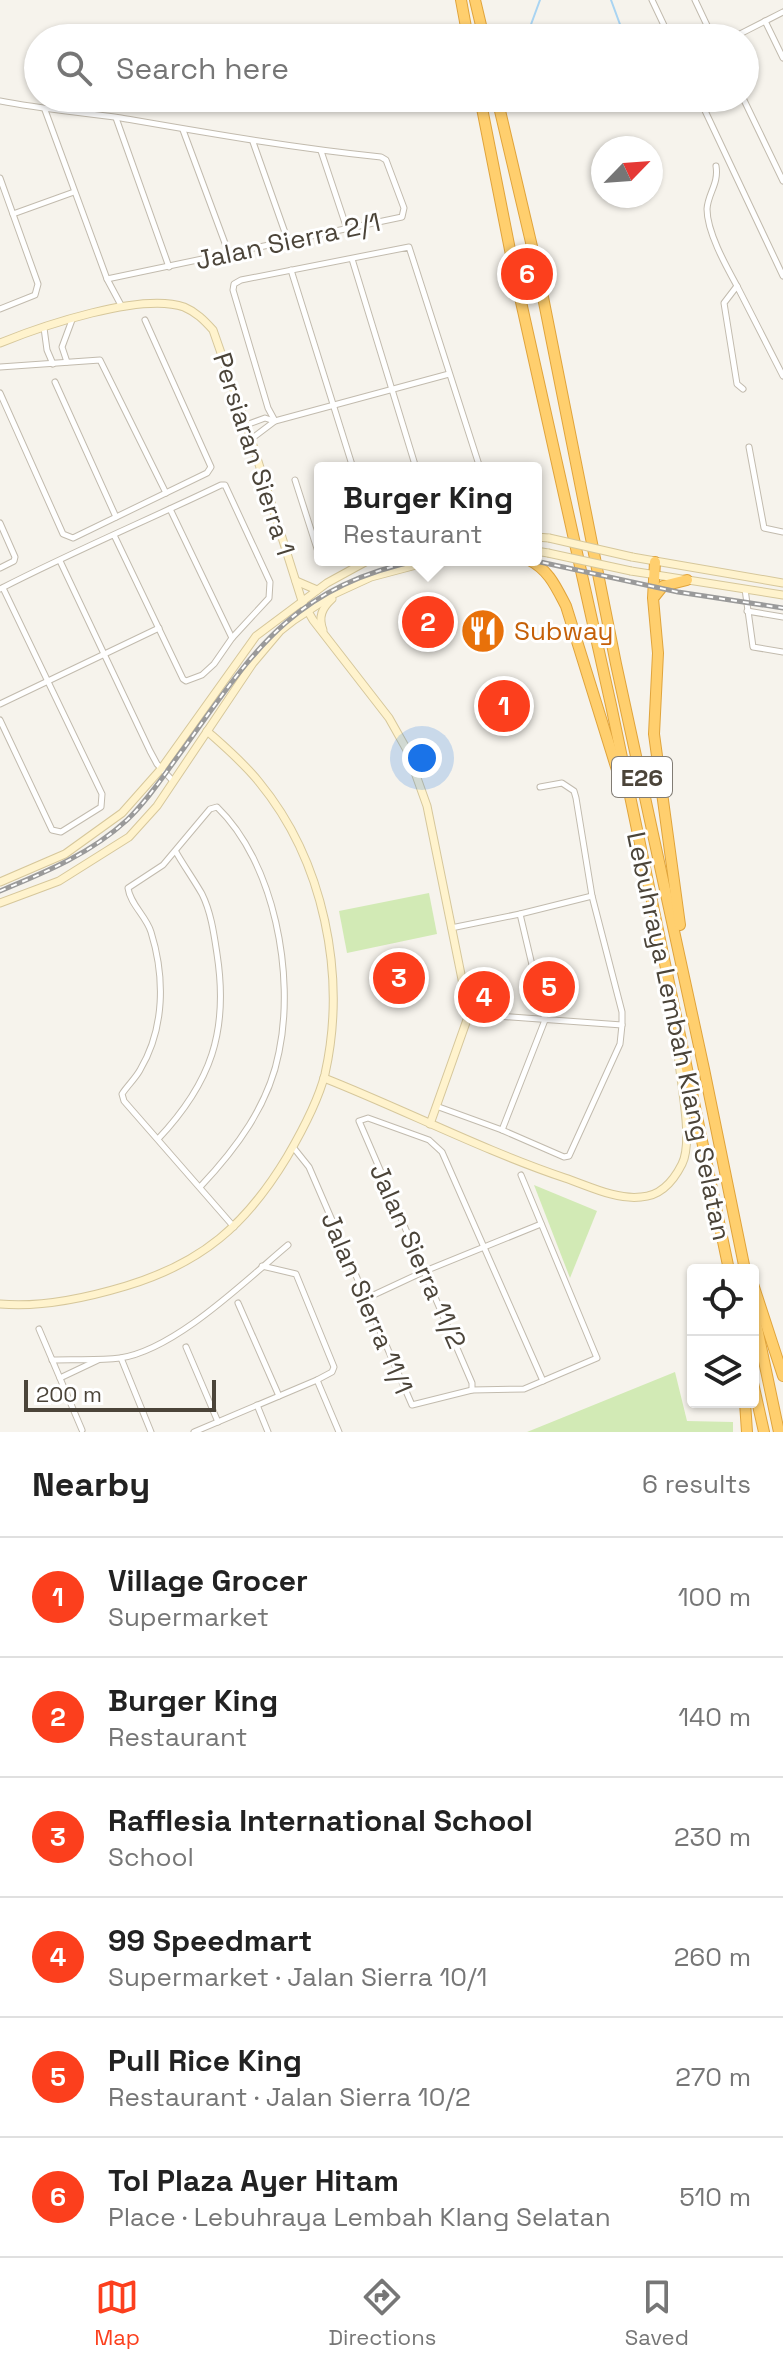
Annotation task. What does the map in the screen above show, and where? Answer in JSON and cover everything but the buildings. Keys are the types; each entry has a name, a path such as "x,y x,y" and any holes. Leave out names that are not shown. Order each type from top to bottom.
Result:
{"highway":[{"path":"461,0 465,24"},
{"path":"475,0 481,24"},
{"name":"Lebuhraya Lembah Klang Selatan","path":"483,112 728,1264"},
{"name":"Lebuhraya Lembah Klang Selatan","path":"500,112 535,261 616,664 744,1264"},
{"path":"655,562 653,598 658,653 654,734 677,906 704,1069"},
{"path":"541,566 553,579 566,606 604,735 634,822"},
{"path":"653,598 663,586 687,580"},
{"path":"759,1302 783,1376"},
{"path":"759,1336 779,1432"},
{"path":"745,1408 747,1432"},
{"path":"759,1408 764,1432"}],"street":[{"path":"652,0 663,24"},
{"path":"695,0 706,24"},
{"path":"759,24 783,12"},
{"path":"765,21 783,58"},
{"name":"Jalan Sierra 2/1","path":"0,101 24,106"},
{"path":"46,112 107,279 122,307"},
{"name":"Jalan Sierra 2/1","path":"62,112 253,142 381,157 386,160 404,208 402,217 107,279"},
{"path":"706,112 783,276"},
{"path":"750,112 783,181"},
{"path":"115,118 169,267"},
{"path":"183,129 229,254"},
{"path":"253,142 288,241"},
{"path":"321,151 347,229"},
{"path":"716,166 718,178 709,200 708,213 720,252 783,376"},
{"path":"0,178 38,284 35,295 0,309"},
{"path":"13,214 74,192"},
{"path":"275,421 268,408 233,290 234,284 409,247 478,462"},
{"path":"352,259 414,462"},
{"path":"291,270 351,462"},
{"path":"737,286 724,303 737,384 743,389"},
{"name":"Persiaran Sierra 1","path":"0,343 72,320 153,302 184,308 200,316 213,330 302,601 389,718 407,750 427,806 469,1014"},
{"path":"67,362 62,347 72,320"},
{"path":"0,393 63,534 73,538 207,473 211,467 145,320"},
{"path":"44,328 47,350 53,364"},
{"path":"0,367 95,360 103,363 166,493"},
{"path":"251,439 275,421 449,374"},
{"path":"55,382 116,517"},
{"path":"246,425 265,418 275,421"},
{"path":"749,447 764,528 783,532"},
{"path":"295,480 314,539"},
{"path":"0,720 52,830 61,832 101,807 102,794 2,588 114,535 221,485 227,488 270,582 269,598 232,638 214,664 202,675 186,681 114,535"},
{"path":"170,509 232,638"},
{"path":"0,523 15,557 14,561 0,568"},
{"path":"542,537 655,562 783,583"},
{"path":"542,552 655,576 783,595"},
{"path":"60,561 150,751 173,781"},
{"path":"0,882 57,858 93,836 122,813 161,769 256,636 317,590 356,566"},
{"path":"0,903 59,881 113,849 141,825 280,631 307,610 339,592 386,572 410,566"},
{"path":"296,581 317,590"},
{"path":"745,589 753,647 783,652"},
{"path":"326,636 320,620 322,610 339,592"},
{"path":"747,611 783,617"},
{"path":"0,704 159,628"},
{"path":"0,1304 59,1301 95,1294 152,1278 201,1252 234,1228 278,1172 293,1147 324,1078 334,1004 329,951 317,890 288,825 261,784 243,763 194,721"},
{"path":"435,1106 564,1157 569,1156 620,1044 622,1012 592,896 574,791 562,783 540,787"},
{"path":"200,1187 233,1151 251,1125 279,1054 283,1019 283,979 272,904 262,876 242,839 217,807 210,809 163,865 128,888 129,895 150,928 161,989 159,1027 140,1070 123,1091 122,1098 234,1228"},
{"path":"158,1139 197,1092 217,1042 221,1014 221,982 213,929 203,897 176,852"},
{"path":"451,928 592,896"},
{"path":"502,1130 545,1020 520,914"},
{"path":"430,1124 469,1014 622,1025"},
{"path":"324,1078 392,1105 505,1157 607,1192 642,1197 658,1192 672,1181 684,1160 687,1138 677,1062 677,1024"},
{"name":"Jalan Sierra 11/2","path":"472,1390 472,1383 425,1271 359,1121 368,1118 437,1144 484,1247"},
{"name":"Jalan Sierra 11/1","path":"293,1147 309,1167 410,1403 415,1405 472,1390"},
{"path":"472,1390 515,1391 597,1358 521,1175"},
{"path":"365,1299 541,1224"},
{"path":"52,1360 121,1358 176,1335 288,1245"},
{"path":"484,1247 543,1381"},
{"path":"197,1432 317,1380 332,1372 334,1367 296,1274 262,1266"},
{"path":"238,1303 279,1396"},
{"path":"39,1329 82,1430"},
{"path":"186,1347 218,1422"},
{"path":"60,1379 103,1357"},
{"path":"121,1358 151,1432"},
{"path":"317,1380 339,1432"},
{"path":"257,1405 268,1432"}],"green space":[{"path":"429,893 437,934 347,953 339,911"},
{"path":"534,1185 597,1211 570,1278"},
{"path":"675,1372 687,1421 733,1422 733,1432 527,1432"}],"waterway":[{"path":"531,24 540,0"},
{"path":"611,0 620,24"}],"railway":[{"path":"542,562 678,592 783,608"},
{"path":"0,891 83,852 127,820 150,794 256,652 281,627 308,605 340,587 398,566"}],"place":[{"name":"Tol Plaza Ayer Hitam","path":"527,274"},
{"name":"Burger King","path":"428,622"},
{"name":"Subway","path":"483,631"},
{"name":"Village Grocer","path":"504,706"},
{"name":"Rafflesia International School","path":"399,978"},
{"name":"Pull Rice King","path":"549,987"},
{"name":"99 Speedmart","path":"484,997"}]}
